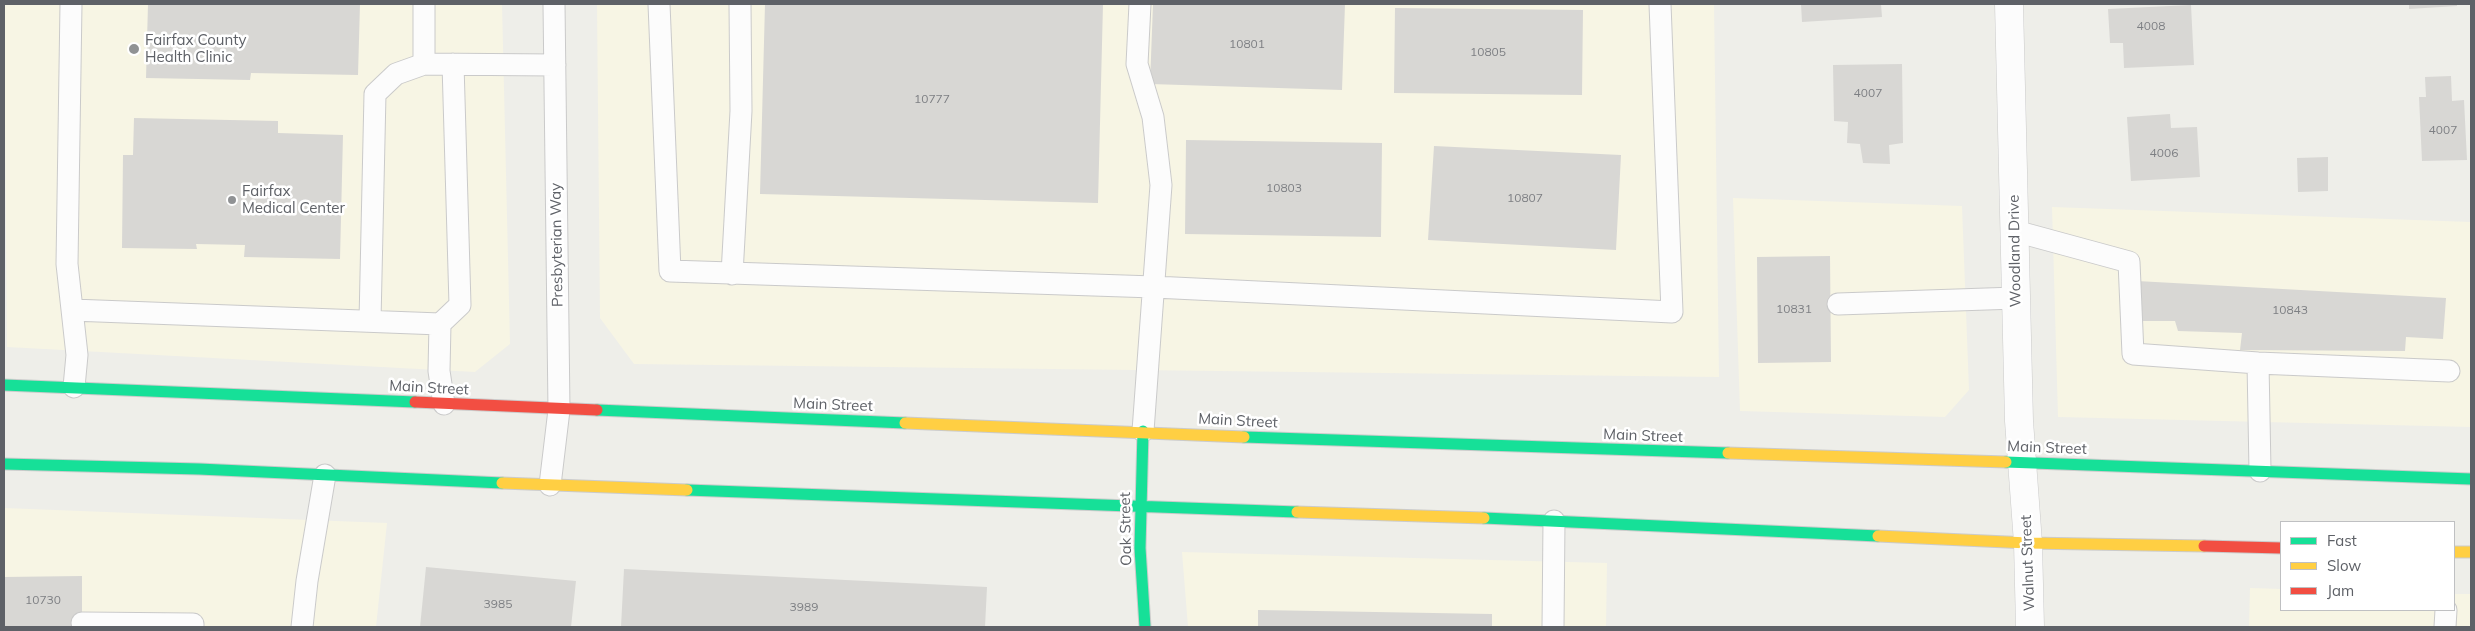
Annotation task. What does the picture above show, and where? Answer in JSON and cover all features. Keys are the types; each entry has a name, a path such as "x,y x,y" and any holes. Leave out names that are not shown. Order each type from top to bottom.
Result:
{"main road":[{"name":"Main Street","path":"4,385 559,410 1548,448 2021,462 2471,479"},
{"name":"Oak Street","path":"1143,431 1139,506 1145,627"},
{"path":"4,464 325,475 550,486 1554,521 2028,543 2280,548"},
{"path":"2455,552 2471,552"}],"street":[{"name":"Woodland Drive","path":"2009,4 2021,462 2025,499"},
{"name":"Walnut Street","path":"2025,499 2030,627"}],"lane":[{"path":"72,4 67,264 77,355 74,387"},
{"path":"424,4 424,64"},
{"name":"Presbyterian Way","path":"550,486 559,410 554,4"},
{"path":"659,4 670,271 1154,287 1672,312 1660,4"},
{"path":"732,274 741,111 740,4"},
{"path":"1140,4 1137,64 1153,117 1161,185 1143,431"},
{"path":"370,321 375,94 396,74 424,64 555,65"},
{"path":"444,404 439,371 440,324 460,305 453,64"},
{"path":"2015,231 2129,262 2133,354 2258,363 2450,371"},
{"path":"1838,304 2016,298"},
{"path":"72,310 440,324"},
{"path":"2258,363 2260,471"},
{"path":"302,627 306,581 325,475"},
{"path":"1552,627 1554,521"},
{"path":"2445,627 2446,611"},
{"path":"82,623 193,624 193,627"}],"shaded area":[{"path":"4,4 502,4 510,344 475,372 7,347"},
{"path":"597,4 1714,4 1719,377 634,364 600,318"},
{"path":"1733,198 1962,206 1969,390 1945,417 1740,411"},
{"path":"2052,207 2471,222 2471,427 2058,417"},
{"path":"4,508 387,523 376,627 4,627"},
{"path":"1182,552 1607,563 1606,627 1188,627"},
{"path":"2250,588 2280,589 2280,611 2455,611 2455,594 2471,594 2471,627 2249,627"}],"building":[{"path":"148,4 360,4 358,75 251,73 250,80 146,78"},
{"path":"765,4 1103,4 1098,203 760,194"},
{"path":"1153,4 1345,4 1342,90 1150,84"},
{"path":"1801,4 1881,4 1882,17 1802,22"},
{"path":"2409,4 2457,4 2457,6 2409,9"},
{"path":"2191,5 2194,65 2124,68 2123,43 2110,43 2108,9"},
{"path":"1395,8 1583,10 1582,95 1394,93"},
{"path":"1902,64 1903,143 1889,145 1890,164 1863,163 1860,144 1847,143 1848,122 1834,121 1833,65"},
{"path":"2451,76 2452,101 2464,100 2467,160 2422,161 2419,97 2426,97 2425,77"},
{"path":"2170,114 2171,128 2197,127 2200,177 2131,181 2127,117"},
{"name":"Fairfax Medical Center","path":"134,118 278,121 278,133 343,135 340,259 244,257 245,245 196,244 197,249 122,248 123,155 133,155"},
{"path":"1186,140 1382,143 1381,237 1185,234"},
{"path":"1434,146 1621,155 1616,250 1428,240"},
{"path":"2328,157 2328,191 2298,192 2297,158"},
{"path":"1830,256 1831,362 1758,363 1757,257"},
{"path":"2137,281 2446,298 2443,339 2406,337 2405,351 2240,350 2242,333 2178,331 2175,321 2134,321"},
{"path":"426,567 576,581 571,627 420,627"},
{"path":"624,569 987,587 985,627 621,627"},
{"path":"82,576 82,627 4,627 4,577"},
{"path":"1258,610 1492,614 1492,627 1258,627"}],"traffic: fast":[{"path":"4,385 415,402"},
{"path":"597,410 905,423"},
{"path":"1143,431 1140,548 1145,627"},
{"path":"1244,437 1728,453"},
{"path":"2006,462 2471,479"},
{"path":"4,464 199,469 502,483"},
{"path":"687,490 1297,512"},
{"path":"1484,518 1878,536"}],"traffic: slow":[{"path":"905,423 1244,437"},
{"path":"1728,453 2006,462"},
{"path":"502,483 687,490"},
{"path":"1297,512 1484,518"},
{"path":"1878,536 2028,543 2204,546"},
{"path":"2455,552 2471,552"}],"traffic: jam":[{"path":"415,402 597,410"},
{"path":"2204,546 2280,548"}],"place":[{"name":"Fairfax County Health Clinic","path":"134,49"},
{"name":"Fairfax Medical Center","path":"232,200"}]}
